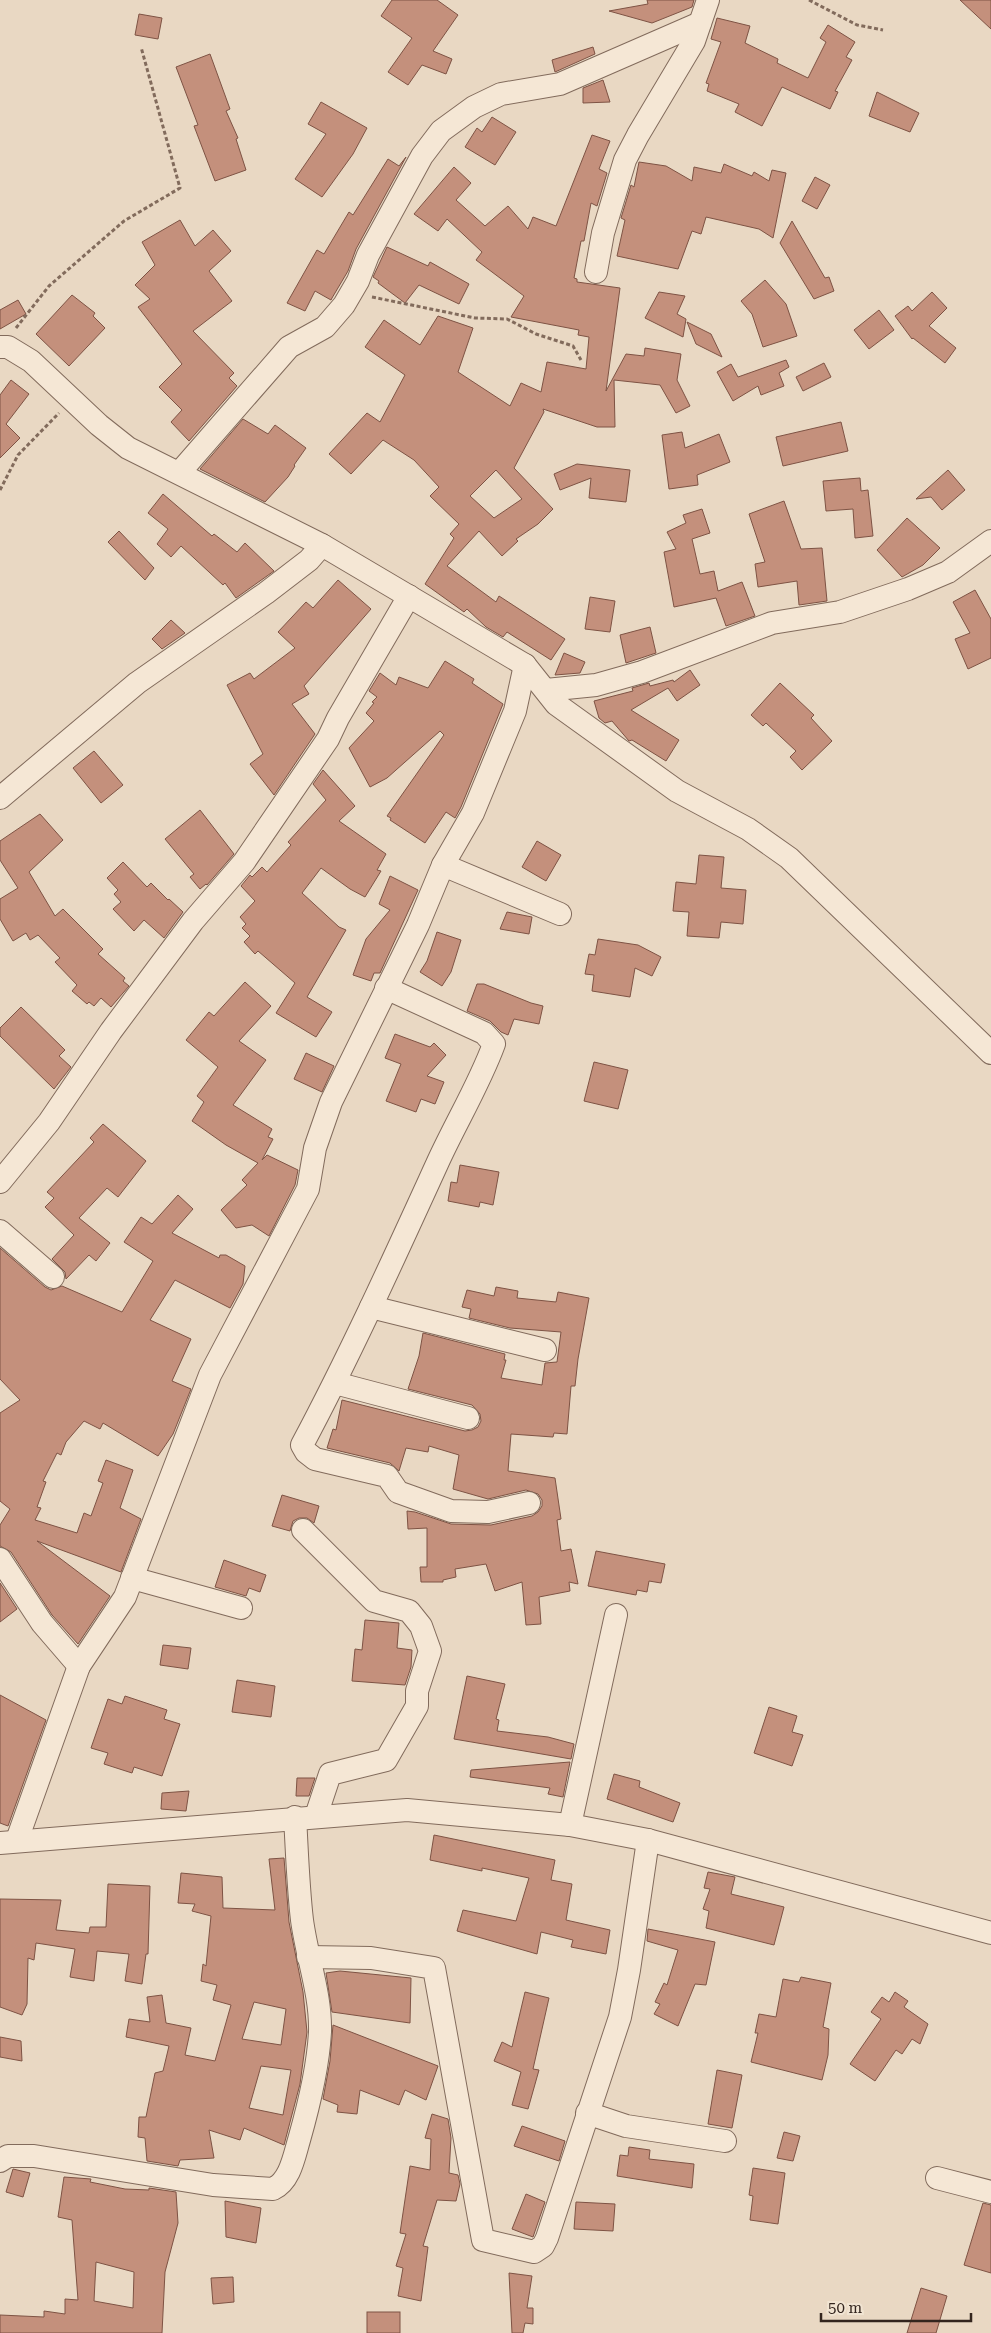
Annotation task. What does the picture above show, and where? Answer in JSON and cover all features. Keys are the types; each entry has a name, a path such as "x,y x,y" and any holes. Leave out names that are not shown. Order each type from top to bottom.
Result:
{"street":[{"path":"596,272 602,233 625,160 694,41 708,0"},
{"path":"180,472 289,347 325,327 349,296 358,281 368,255 422,156 441,131 474,107 501,94 560,84 700,23"},
{"path":"4,347 30,362 99,425 128,448 180,472 322,545 525,665 556,704 678,791 748,829 790,858 991,1053"},
{"path":"546,690 596,685 642,672 772,623 840,612 908,589 948,572 991,542"},
{"path":"0,798 137,683 266,593 309,560 322,545"},
{"path":"0,1182 49,1122 111,1031 193,921 244,862 328,740 338,718 410,596"},
{"path":"525,665 515,711 473,813 443,865 418,925 331,1102 315,1148 308,1190 294,1219 235,1324 210,1375 124,1597 80,1666 9,1842 407,1810 570,1824 648,1840 991,1933"},
{"path":"443,865 560,914"},
{"path":"386,988 484,1033 494,1044 486,1067 453,1129 335,1383 302,1445 306,1452 315,1459 386,1476 398,1492 451,1511 488,1512 529,1503"},
{"path":"0,1230 53,1278"},
{"path":"371,1307 545,1350"},
{"path":"335,1383 468,1418"},
{"path":"0,2161 8,2156 34,2156 214,2185 273,2189 280,2186 293,2160 313,2088 320,2032 317,1986 308,1957 302,1919 306,1817 330,1774 386,1760 416,1706 417,1691 430,1651 421,1626 409,1611 374,1601 304,1530"},
{"path":"0,1559 42,1623 80,1666"},
{"path":"132,1578 242,1608"},
{"path":"570,1824 616,1615"},
{"path":"308,1957 371,1958 434,1968 483,2240 534,2252 543,2246 620,2017 629,1970 648,1840"},
{"path":"587,2113 626,2126 725,2140"},
{"path":"938,2178 991,2192"}],"path":[{"path":"809,0 857,25 883,30"},
{"path":"4,347 18,323 49,286 124,221 180,188 141,47"},
{"path":"349,296 380,298 475,318 507,320 536,334 573,346 581,360"},
{"path":"0,490 18,455 59,412"}],"building":[{"path":"392,0 437,0 458,15 433,51 452,59 446,74 422,65 408,85 388,72 412,38 381,16"},
{"path":"647,0 694,0 692,7 652,23 609,11 648,4"},
{"path":"960,0 991,0 991,29"},
{"path":"139,14 162,18 158,39 135,35"},
{"path":"717,18 750,26 745,43 778,59 777,63 808,78 826,42 820,38 828,25 855,42 846,57 852,60 835,91 838,92 830,109 782,87 762,126 735,112 739,104 707,91 709,84 706,83 721,42 711,39"},
{"path":"593,47 595,54 555,72 552,60"},
{"path":"210,54 230,109 226,111 238,138 236,139 246,170 215,181 194,126 198,125 176,67"},
{"path":"603,80 610,102 583,103 583,88"},
{"path":"877,92 919,113 910,132 869,116"},
{"path":"321,102 367,128 353,154 322,197 295,179 326,134 308,124"},
{"path":"492,117 516,132 495,165 465,147 477,128 482,132"},
{"path":"592,135 610,141 599,169 607,173 597,206 591,203 584,241 581,241 574,278 577,279 577,282 620,288 606,391 626,354 644,356 645,348 681,354 677,380 690,406 676,413 660,385 614,380 615,427 597,427 543,409 544,412 514,468 553,509 538,524 516,539 518,541 502,556 479,531 447,566 496,602 499,596 565,639 551,660 507,632 503,637 486,627 467,609 464,612 425,584 454,538 450,534 459,524 430,496 439,487 414,460 383,440 351,474 329,454 367,413 380,422 405,375 365,347 384,320 420,345 438,316 473,328 458,372 510,406 521,383 541,392 547,362 586,369 589,337 578,335 579,330 511,317 524,296 476,260 482,252 447,219 438,231 414,214 454,167 471,183 456,200 485,226 508,206 528,229 533,217 556,226","holes":["496,470 522,499 494,518 470,496"]},
{"path":"406,157 356,249 348,271 331,300 315,291 305,311 287,303 317,250 324,254 349,212 353,215 388,159 399,166"},
{"path":"639,162 666,166 692,181 694,167 721,173 724,164 752,176 754,172 769,181 772,170 786,173 773,238 759,229 706,217 701,234 692,231 678,269 617,256 625,220 621,218 631,185 634,187"},
{"path":"815,177 830,185 817,209 802,201"},
{"path":"180,220 195,246 213,230 231,251 209,271 232,301 193,331 234,373 229,378 237,386 189,441 171,422 182,410 159,387 182,364 138,307 150,299 135,285 155,265 142,242"},
{"path":"792,221 825,278 829,277 834,291 814,299 780,243"},
{"path":"387,247 428,266 430,262 469,284 459,304 419,285 405,303 378,283 379,281 373,277"},
{"path":"765,280 786,304 797,336 763,347 752,314 741,301"},
{"path":"659,292 685,296 677,314 686,319 683,337 645,318"},
{"path":"932,292 947,308 929,326 956,348 945,363 912,339 895,316 908,306 912,311"},
{"path":"72,295 95,313 93,316 105,328 69,366 36,334"},
{"path":"18,300 26,314 0,329 0,310"},
{"path":"879,310 894,330 869,349 854,330"},
{"path":"687,322 711,334 722,357 696,344"},
{"path":"786,360 789,367 779,373 784,386 761,395 758,386 733,401 717,372 731,364 738,377"},
{"path":"824,363 831,377 803,391 796,377"},
{"path":"11,380 29,394 6,424 20,438 0,458 0,395"},
{"path":"243,419 268,434 275,425 306,448 288,477 265,502 200,469"},
{"path":"841,422 848,451 783,466 776,437"},
{"path":"682,432 685,448 719,434 730,462 697,475 698,485 669,489 662,435"},
{"path":"577,464 630,470 626,502 589,498 591,478 560,490 554,474"},
{"path":"948,470 965,490 942,510 931,497 916,499"},
{"path":"860,478 861,491 868,490 873,536 855,538 853,509 826,511 823,481"},
{"path":"163,494 212,536 214,534 237,552 245,543 274,571 236,598 225,583 223,585 181,546 171,557 157,544 168,529 148,513"},
{"path":"784,501 801,549 822,548 827,601 799,605 797,581 758,587 755,564 765,562 749,514"},
{"path":"702,509 710,533 692,539 700,574 714,571 718,591 742,582 755,616 726,626 716,598 674,607 664,552 676,549 667,532 686,523 683,515"},
{"path":"907,518 940,548 923,565 902,577 877,550"},
{"path":"119,531 154,568 145,580 108,542"},
{"path":"338,580 371,609 304,686 309,694 292,704 315,734 274,795 250,764 263,754 227,685 250,673 254,679 295,648 278,632 306,602 313,608"},
{"path":"975,590 991,619 991,658 968,669 955,639 970,633 953,602"},
{"path":"590,597 615,601 610,632 585,629"},
{"path":"171,620 185,633 162,649 152,639"},
{"path":"650,627 656,653 626,663 620,635"},
{"path":"564,653 585,662 580,673 555,675"},
{"path":"445,661 474,679 472,683 503,704 455,818 446,812 425,843 390,820 391,818 387,816 444,735 440,731 387,778 370,787 349,748 374,721 366,713 377,697 369,691 380,673 396,685 399,677 428,688"},
{"path":"690,670 700,685 677,701 668,688 631,710 679,740 666,761 632,740 629,741 612,721 605,723 599,718 594,701 633,691 632,688 649,683 650,686 673,680 674,682"},
{"path":"780,683 814,715 811,718 832,741 802,770 790,757 796,751 766,723 763,726 751,715"},
{"path":"94,751 123,785 101,803 73,768"},
{"path":"323,770 355,806 339,821 386,854 377,870 381,871 365,897 350,889 321,868 302,893 339,927 346,930 307,997 332,1012 316,1037 276,1013 295,983 258,951 255,954 244,942 250,936 242,928 246,924 240,917 255,901 241,886 250,875 252,877 262,867 267,872 291,845 288,842 326,800 313,784"},
{"path":"200,810 234,854 207,885 200,889 190,877 194,874 165,839"},
{"path":"40,814 63,840 29,872 55,916 63,909 103,949 98,954 125,978 123,981 129,986 111,1007 101,998 94,1006 89,1002 87,1004 72,991 77,985 55,962 60,958 38,935 30,940 26,933 13,941 0,919 0,899 18,888 0,860 0,841"},
{"path":"537,841 561,855 546,881 522,867"},
{"path":"699,855 724,857 721,888 746,890 743,924 721,922 719,938 687,936 689,912 673,911 676,882 696,884"},
{"path":"123,862 147,887 151,883 183,912 164,938 144,920 134,931 113,909 121,902 114,894 118,890 107,878"},
{"path":"390,876 418,890 380,973 374,973 371,981 353,975 366,939 390,910 379,904"},
{"path":"507,912 532,917 529,934 500,929"},
{"path":"437,932 461,940 451,972 442,986 420,972 427,961"},
{"path":"598,939 638,945 661,957 652,976 635,968 630,997 592,991 594,975 585,974 589,954 595,955"},
{"path":"245,982 271,1006 239,1041 266,1060 233,1105 272,1129 268,1137 273,1139 262,1160 267,1155 298,1170 295,1185 269,1236 252,1225 236,1228 221,1210 247,1185 242,1180 258,1163 226,1145 192,1121 204,1102 197,1096 218,1067 186,1040 209,1012 214,1016"},
{"path":"477,984 484,984 543,1006 539,1024 514,1019 508,1035 501,1032 490,1021 467,1011"},
{"path":"21,1007 65,1050 59,1056 71,1067 54,1089 0,1036 0,1028"},
{"path":"395,1034 430,1047 434,1043 446,1055 427,1076 444,1082 435,1104 421,1099 416,1112 386,1101 401,1064 385,1058"},
{"path":"306,1053 334,1066 322,1092 294,1079"},
{"path":"594,1062 628,1070 618,1109 584,1101"},
{"path":"103,1124 146,1161 118,1197 107,1188 79,1218 110,1243 96,1261 89,1255 66,1279 65,1272 52,1259 74,1235 45,1207 54,1198 47,1192 94,1142 90,1138"},
{"path":"460,1165 499,1172 493,1205 480,1202 479,1207 448,1201 451,1182 457,1183"},
{"path":"178,1195 193,1209 172,1233 219,1258 220,1255 226,1255 245,1266 243,1284 230,1308 175,1280 150,1320 191,1339 172,1381 191,1389 173,1434 158,1456 103,1423 100,1429 84,1421 66,1442 61,1455 57,1453 43,1481 46,1482 37,1507 41,1508 35,1520 77,1533 84,1513 91,1516 103,1483 98,1481 106,1460 133,1470 120,1508 141,1519 121,1572 37,1541 110,1596 78,1644 52,1615 11,1552 0,1546 0,1525 10,1509 0,1501 0,1413 20,1400 0,1379 0,1248 45,1287 51,1290 62,1286 122,1312 153,1261 124,1242 141,1217 152,1224"},
{"path":"496,1287 518,1291 517,1298 556,1302 558,1292 589,1298 575,1386 571,1386 567,1434 554,1433 553,1437 511,1434 508,1471 555,1478 561,1519 557,1520 561,1551 571,1549 578,1584 569,1582 570,1591 539,1597 541,1624 526,1625 522,1582 495,1591 486,1564 455,1569 456,1577 443,1580 443,1582 421,1582 420,1567 427,1567 427,1528 408,1529 407,1511 451,1524 491,1525 532,1516 542,1506 542,1500 538,1494 526,1490 488,1499 453,1489 459,1455 429,1446 428,1452 406,1448 399,1471 390,1463 327,1448 333,1429 336,1430 342,1400 465,1431 478,1427 481,1421 480,1414 472,1405 408,1389 419,1356 423,1333 505,1354 504,1360 506,1360 501,1378 542,1385 545,1363 557,1362 561,1332 510,1328 469,1318 471,1309 462,1307 467,1290 494,1296"},
{"path":"282,1495 319,1506 314,1523 307,1518 299,1518 293,1521 290,1531 272,1526"},
{"path":"596,1551 665,1564 661,1583 649,1581 647,1592 637,1590 636,1595 588,1586"},
{"path":"224,1560 266,1575 260,1592 249,1588 246,1596 215,1587"},
{"path":"0,1583 17,1609 0,1622"},
{"path":"365,1620 399,1623 397,1648 412,1650 411,1667 405,1685 352,1681 355,1649 362,1650"},
{"path":"163,1645 191,1648 188,1669 160,1665"},
{"path":"467,1676 505,1684 496,1719 499,1720 497,1731 548,1737 574,1744 571,1759 454,1739"},
{"path":"237,1680 275,1686 271,1717 232,1712"},
{"path":"0,1695 46,1720 8,1826 0,1823"},
{"path":"125,1696 167,1710 164,1719 180,1724 162,1776 134,1767 132,1773 104,1764 108,1753 91,1748 108,1699 122,1704"},
{"path":"769,1707 797,1716 792,1732 803,1735 792,1766 754,1753"},
{"path":"570,1762 563,1797 548,1794 550,1788 470,1777 471,1770"},
{"path":"614,1774 640,1781 639,1787 680,1803 673,1822 607,1799"},
{"path":"297,1778 315,1778 309,1796 296,1796"},
{"path":"189,1791 186,1811 161,1809 162,1793"},
{"path":"434,1835 555,1860 551,1880 572,1884 566,1920 610,1930 606,1954 571,1947 573,1940 541,1932 537,1954 457,1931 463,1910 516,1921 529,1878 482,1868 482,1871 430,1860"},
{"path":"284,1858 289,1922 303,1992 307,2032 300,2084 284,2145 244,2128 240,2140 209,2130 214,2158 180,2160 178,2166 147,2161 145,2138 138,2137 139,2117 146,2117 155,2073 163,2071 169,2046 126,2037 129,2019 150,2022 147,1997 162,1995 166,2023 191,2028 185,2055 215,2061 231,2005 213,2000 217,1985 201,1981 203,1964 206,1966 211,1916 192,1911 195,1904 178,1903 181,1873 222,1877 223,1908 275,1910 269,1859","holes":["254,2002 286,2009 281,2045 242,2039","261,2066 291,2070 283,2115 249,2108"]},
{"path":"708,1872 735,1877 731,1894 784,1907 774,1945 706,1928 709,1911 703,1909 710,1889 704,1888"},
{"path":"108,1884 150,1886 148,1954 146,1954 142,1984 125,1981 129,1954 97,1951 94,1981 70,1977 75,1949 36,1943 34,1960 28,1958 27,2004 22,2015 0,2007 0,1899 61,1900 56,1930 89,1933 90,1927 106,1927"},
{"path":"648,1929 715,1942 706,1985 695,1984 678,2026 654,2014 660,2004 655,2002 664,1983 667,1985 678,1950 647,1941"},
{"path":"340,1971 411,1978 410,2023 332,2012 326,1973"},
{"path":"801,1977 831,1983 823,2027 829,2029 828,2055 822,2080 751,2062 758,2033 755,2033 759,2014 776,2017 783,1979 799,1982"},
{"path":"525,1992 549,1998 533,2069 539,2070 528,2109 512,2105 521,2072 494,2061 502,2042 512,2047"},
{"path":"895,1992 908,2001 904,2007 928,2024 920,2044 912,2039 902,2054 896,2050 875,2081 850,2064 881,2019 871,2012 882,1997 889,2002"},
{"path":"333,2025 438,2066 426,2100 405,2090 399,2105 360,2090 357,2114 337,2112 338,2105 323,2099 330,2061"},
{"path":"0,2037 21,2041 22,2061 0,2057"},
{"path":"717,2070 742,2075 732,2128 708,2124"},
{"path":"432,2114 448,2119 451,2138 449,2173 458,2175 460,2184 456,2201 437,2200 423,2246 428,2247 421,2301 398,2296 403,2268 396,2266 406,2234 400,2233 410,2166 430,2170 431,2139 425,2138"},
{"path":"522,2126 565,2141 559,2161 514,2146"},
{"path":"784,2132 800,2136 793,2161 777,2158"},
{"path":"629,2147 650,2150 649,2159 694,2164 692,2188 617,2176 620,2155 628,2156"},
{"path":"753,2168 785,2173 778,2224 750,2220 753,2196 749,2195"},
{"path":"13,2169 30,2173 23,2197 6,2192"},
{"path":"64,2177 91,2179 90,2182 125,2189 149,2190 149,2188 176,2192 178,2223 165,2272 162,2333 0,2333 0,2315 44,2317 44,2311 65,2314 65,2299 78,2300 72,2220 58,2217","holes":["96,2262 134,2272 133,2308 94,2301"]},
{"path":"526,2194 545,2202 533,2237 512,2229"},
{"path":"225,2201 261,2208 256,2243 226,2237"},
{"path":"576,2202 615,2204 613,2231 574,2229"},
{"path":"983,2203 991,2205 991,2273 964,2265"},
{"path":"509,2273 532,2276 527,2308 533,2308 533,2324 525,2323 523,2333 512,2333"},
{"path":"233,2277 234,2302 213,2304 211,2278"},
{"path":"921,2288 947,2296 936,2333 907,2333"},
{"path":"367,2312 400,2312 400,2333 367,2333"}]}
